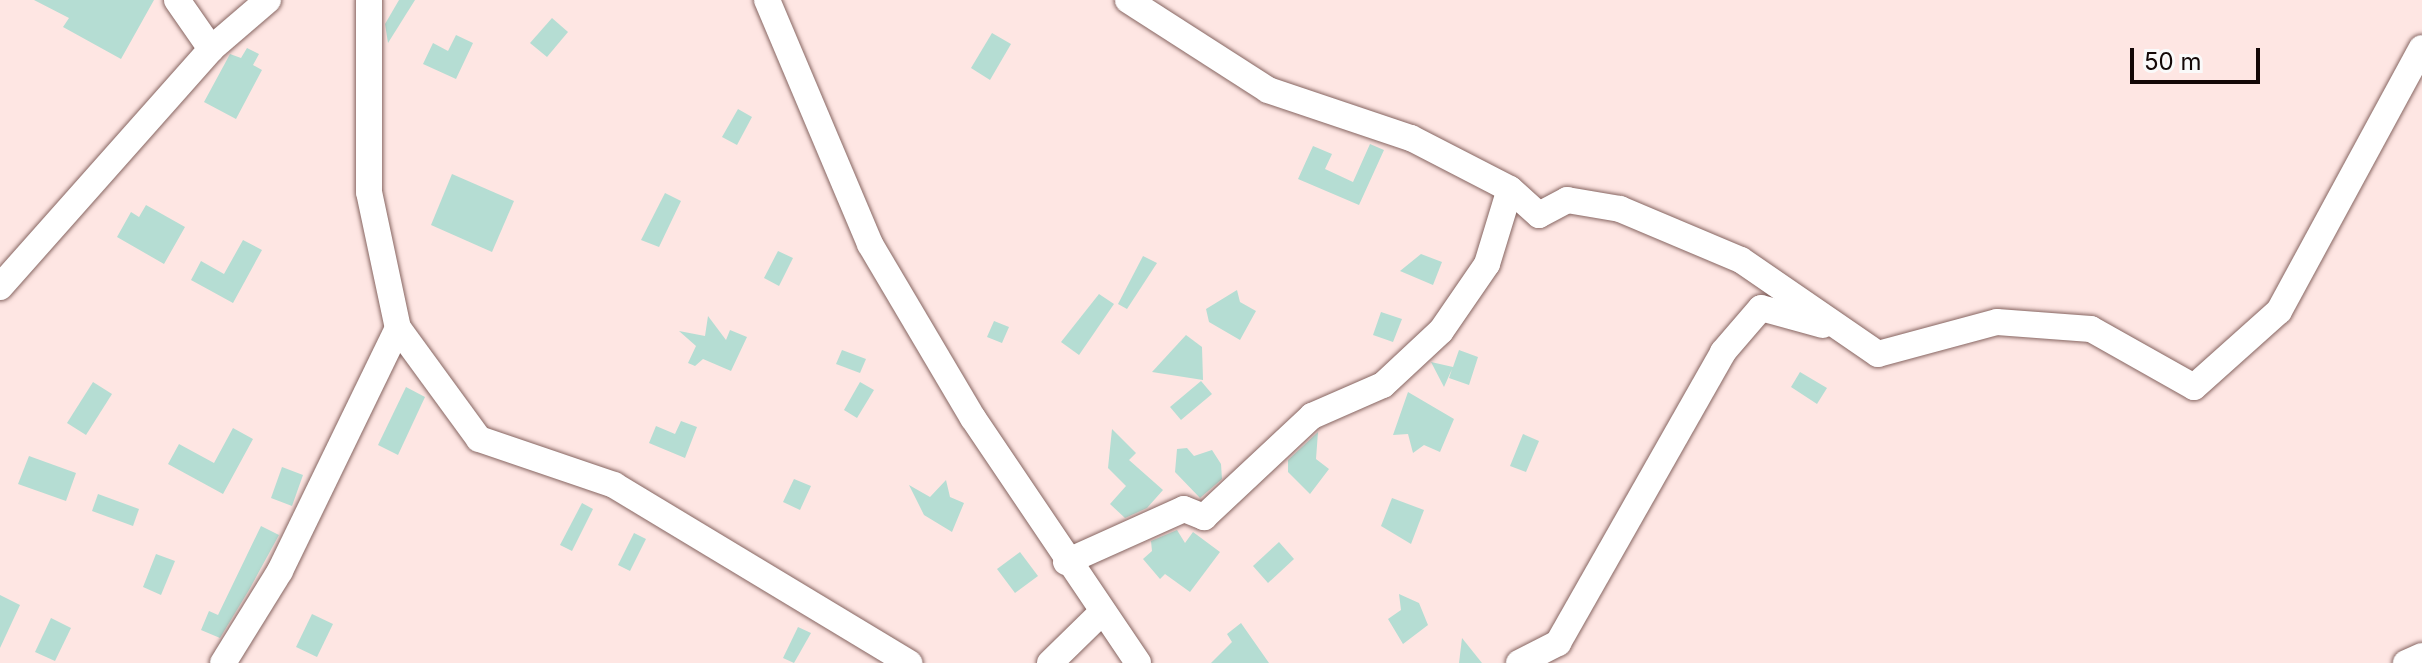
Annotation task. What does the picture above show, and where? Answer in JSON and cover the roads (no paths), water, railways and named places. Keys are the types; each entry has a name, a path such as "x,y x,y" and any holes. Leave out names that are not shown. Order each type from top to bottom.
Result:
{"street":[{"path":"177,0 211,49"},
{"path":"0,287 211,49 268,0"},
{"path":"369,0 369,192 398,328 479,439 614,485 909,663"},
{"path":"767,0 870,244 1066,562 1138,663"},
{"path":"1128,0 1268,90 1411,138 1510,189 1539,215 1567,200 1620,209 1741,260 1878,354 1997,322 2091,329 2194,387 2279,311 2422,48"},
{"path":"1066,562 1184,509 1204,517 1312,416 1383,385 1441,331 1487,264 1510,189"},
{"path":"1519,663 1558,643 1723,352 1761,308 1843,330"},
{"path":"223,663 280,571 398,328"},
{"path":"1050,663 1102,612"},
{"path":"2406,663 2422,656"}]}
